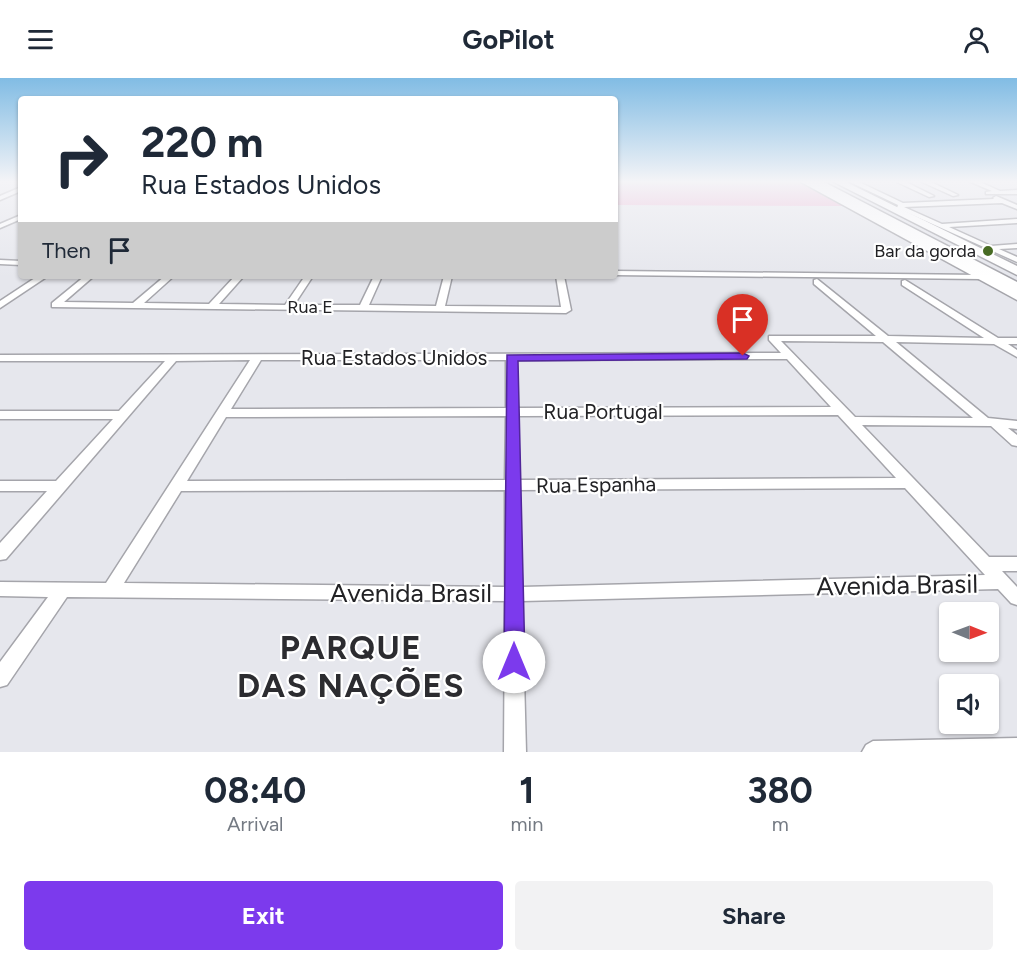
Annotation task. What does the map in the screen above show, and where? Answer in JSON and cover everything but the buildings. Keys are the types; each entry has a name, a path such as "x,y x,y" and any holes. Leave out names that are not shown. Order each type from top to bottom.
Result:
{"highway":[{"path":"884,213 1017,288"},
{"path":"886,213 1017,279"},
{"path":"898,213 924,225"}],"main road":[{"path":"864,213 1017,296"},
{"path":"924,225 1017,271"}],"street":[{"path":"913,213 937,225 1017,221"},
{"path":"0,226 18,218"},
{"path":"995,222 1017,232"},
{"path":"944,225 1017,260"},
{"path":"991,247 1017,246"},
{"path":"2,262 18,255"},
{"path":"2,262 18,263"},
{"path":"618,271 966,269"},
{"path":"618,271 987,280"},
{"path":"0,305 39,279"},
{"name":"Rua E","path":"86,279 55,305 566,310 561,279"},
{"path":"135,306 166,279"},
{"path":"211,307 237,279"},
{"path":"288,307 307,279"},
{"path":"364,307 377,279"},
{"path":"440,308 447,279"},
{"path":"987,280 905,283 818,282 885,339 991,424 1017,442"},
{"path":"905,283 1017,354"},
{"path":"1017,341 773,338 1017,598"},
{"name":"Rua Estados Unidos","path":"0,358 789,356"},
{"path":"0,554 173,358"},
{"path":"110,591 257,358"},
{"path":"512,358 515,752"},
{"name":"Rua Portugal","path":"222,412 844,416 1017,425"},
{"path":"0,415 123,415"},
{"name":"Rua Espanha","path":"176,486 908,483"},
{"path":"0,486 60,486"},
{"path":"984,564 1017,564"},
{"name":"Avenida Brasil","path":"0,589 514,594 1001,582"},
{"path":"0,678 62,591"},
{"path":"873,752 1017,749"}],"place":[{"name":"Bar da gorda","path":"988,251"}],"district":[{"name":"PARQUE DAS NAÇÕES","path":"351,666"}],"route":[{"path":"514,662 512,358 743,356"}]}
